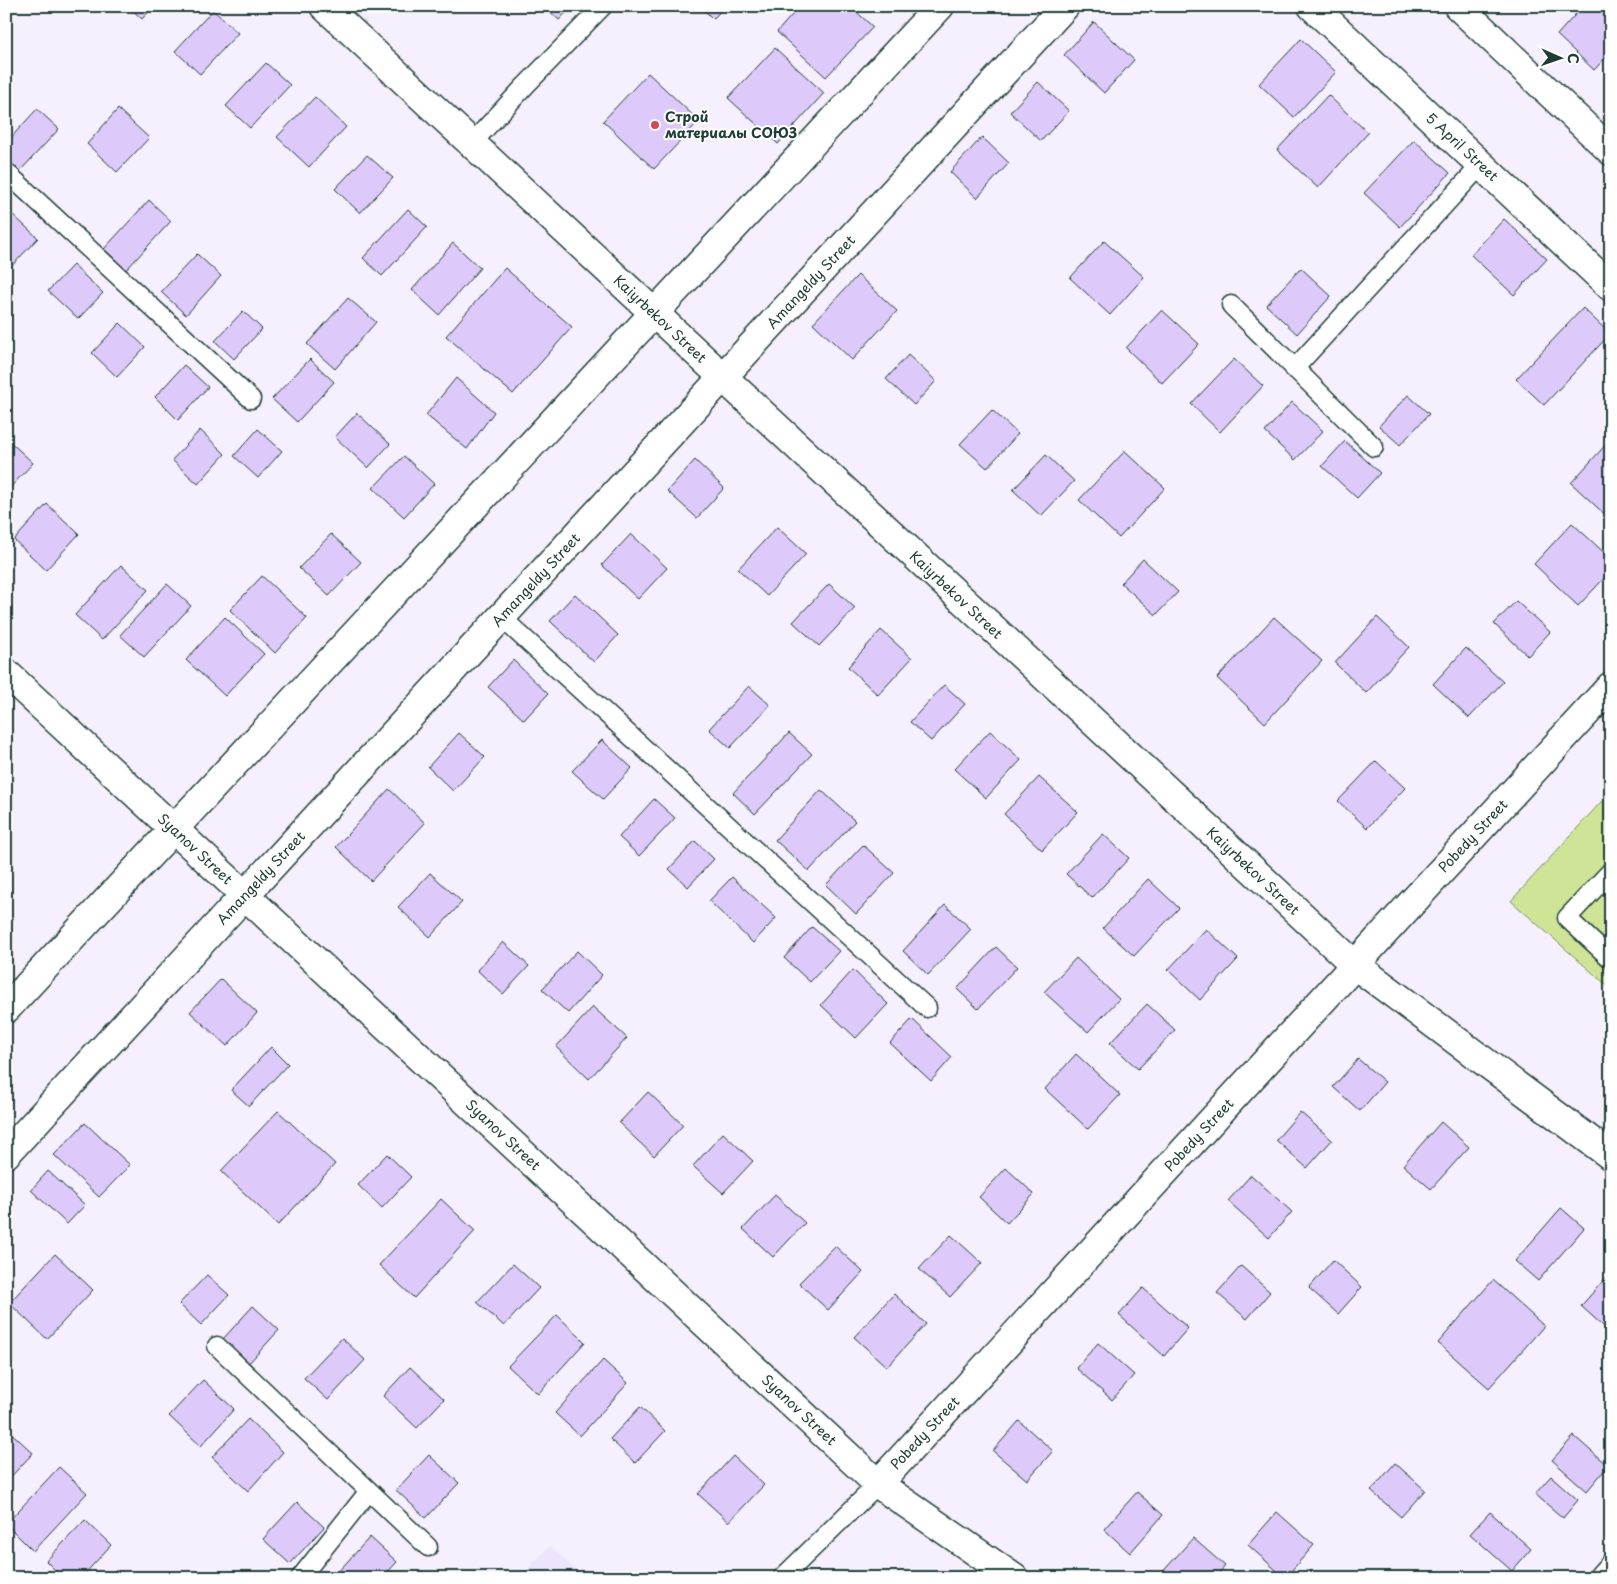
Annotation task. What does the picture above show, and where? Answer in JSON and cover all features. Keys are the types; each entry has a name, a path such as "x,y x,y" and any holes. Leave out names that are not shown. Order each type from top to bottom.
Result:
{"street":[{"name":"Kaiyrbekov Street","path":"324,6 1355,965 1611,1156"},
{"path":"6,1009 940,6"},
{"name":"Amangeldy Street","path":"6,1154 1065,6"},
{"name":"5 April Street","path":"1312,6 1611,287"},
{"path":"1458,6 1611,151"},
{"name":"Syanov Street","path":"6,673 878,1484 1014,1578"},
{"name":"Pobedy Street","path":"878,1484 1611,686"},
{"path":"1603,1578 1611,1569"}],"lane":[{"path":"472,144 603,6"},
{"path":"1294,368 1481,165"},
{"path":"6,172 251,399"},
{"path":"1231,305 1374,447"},
{"path":"502,618 927,1008"},
{"path":"1611,871 1567,918 1611,959"},
{"path":"217,1346 428,1547"},
{"name":"Pobedy Street","path":"782,1578 878,1484"},
{"path":"300,1578 369,1491"}],"shaded area":[{"path":"550,1546 584,1578 518,1578"}],"green space":[{"path":"1611,791 1611,989 1511,901"}],"building":[{"path":"128,6 154,6 142,19"},
{"path":"544,6 572,6 559,20"},
{"path":"700,6 725,6 713,19"},
{"path":"800,6 850,6 873,27 826,77 777,32"},
{"path":"1583,6 1600,6 1611,16 1611,52 1594,70 1557,35"},
{"path":"213,10 238,33 200,74 175,51"},
{"path":"1094,22 1134,60 1104,93 1064,55"},
{"path":"1301,39 1336,72 1294,117 1259,84"},
{"path":"775,48 824,93 778,144 728,98"},
{"path":"266,63 290,85 250,128 226,106"},
{"path":"648,73 699,121 654,169 603,121"},
{"path":"1038,82 1069,111 1041,141 1010,112"},
{"path":"1328,95 1368,133 1318,188 1277,150"},
{"path":"315,97 346,127 309,167 277,137"},
{"path":"37,109 59,129 20,171 6,157 6,143"},
{"path":"118,109 149,138 117,172 87,144"},
{"path":"982,137 1009,163 977,198 950,172"},
{"path":"1414,140 1450,173 1400,227 1364,193"},
{"path":"367,155 393,178 360,213 335,189"},
{"path":"149,200 171,221 126,270 104,249"},
{"path":"408,209 427,227 382,276 363,258"},
{"path":"12,214 38,238 8,270 6,268 6,219"},
{"path":"1504,219 1547,259 1514,295 1471,255"},
{"path":"1104,241 1144,277 1110,315 1070,278"},
{"path":"453,243 480,268 439,315 412,290"},
{"path":"197,254 221,276 186,315 161,292"},
{"path":"73,265 103,293 78,319 48,291"},
{"path":"505,268 572,327 513,394 446,336"},
{"path":"1301,268 1331,296 1297,334 1266,305"},
{"path":"858,275 897,311 852,360 813,323"},
{"path":"348,298 376,322 335,369 307,344"},
{"path":"1583,308 1610,334 1544,405 1516,379"},
{"path":"1162,310 1199,344 1162,383 1126,348"},
{"path":"243,311 262,329 234,359 215,341"},
{"path":"120,323 145,347 117,377 92,353"},
{"path":"908,355 936,381 914,405 886,379"},
{"path":"310,359 334,382 297,422 272,399"},
{"path":"1234,359 1263,386 1220,432 1191,404"},
{"path":"184,365 208,387 178,420 155,397"},
{"path":"1611,371 1611,383 1605,378"},
{"path":"456,378 494,412 467,449 426,415"},
{"path":"1408,395 1429,414 1400,445 1379,426"},
{"path":"1292,402 1323,431 1295,460 1265,432"},
{"path":"992,410 1018,434 987,468 960,444"},
{"path":"357,413 390,444 368,468 335,437"},
{"path":"258,429 282,451 258,478 234,456"},
{"path":"200,430 225,454 198,484 172,460"},
{"path":"6,438 33,463 6,492"},
{"path":"1611,439 1611,520 1571,483"},
{"path":"1345,441 1380,473 1357,498 1322,466"},
{"path":"1125,451 1165,488 1119,538 1079,500"},
{"path":"1046,455 1074,481 1041,516 1013,490"},
{"path":"404,456 434,484 404,517 373,488"},
{"path":"695,460 724,488 697,518 667,491"},
{"path":"47,504 79,534 46,570 14,540"},
{"path":"1572,523 1611,559 1611,571 1578,606 1534,564"},
{"path":"777,527 806,554 767,596 738,569"},
{"path":"331,534 361,562 329,596 299,568"},
{"path":"631,534 667,568 638,599 602,565"},
{"path":"1143,559 1178,592 1156,615 1121,583"},
{"path":"121,565 148,590 102,640 75,615"},
{"path":"262,576 307,618 275,653 230,610"},
{"path":"167,584 191,606 144,657 120,635"},
{"path":"829,584 855,608 819,646 793,622"},
{"path":"575,594 618,635 594,662 550,621"},
{"path":"1516,601 1550,632 1528,656 1494,624"},
{"path":"225,617 264,654 225,696 186,660"},
{"path":"1274,617 1322,661 1265,723 1217,678"},
{"path":"1377,617 1409,647 1366,693 1335,663"},
{"path":"881,630 912,658 878,695 848,667"},
{"path":"1466,648 1503,682 1469,718 1433,684"},
{"path":"513,660 548,694 524,720 488,687"},
{"path":"944,685 965,704 931,741 910,722"},
{"path":"749,686 770,705 730,748 709,729"},
{"path":"990,731 1021,760 986,798 954,769"},
{"path":"459,733 485,757 453,791 428,767"},
{"path":"789,733 812,754 755,814 733,793"},
{"path":"602,740 632,768 603,799 572,771"},
{"path":"1376,761 1405,788 1367,828 1338,801"},
{"path":"1039,777 1078,812 1042,850 1004,814"},
{"path":"389,789 425,823 371,881 336,847"},
{"path":"821,790 855,821 809,871 775,840"},
{"path":"654,799 675,818 639,856 619,837"},
{"path":"1103,834 1129,858 1092,898 1066,874"},
{"path":"695,841 714,859 688,887 669,869"},
{"path":"863,845 894,873 856,914 826,885"},
{"path":"430,873 462,902 430,937 398,907"},
{"path":"732,877 776,918 753,943 709,901"},
{"path":"1148,879 1179,908 1134,956 1103,928"},
{"path":"945,905 971,929 928,975 903,951"},
{"path":"812,927 839,951 810,982 784,958"},
{"path":"1206,929 1238,959 1200,1000 1168,970"},
{"path":"503,942 529,966 503,994 477,970"},
{"path":"996,947 1017,967 978,1009 957,989"},
{"path":"577,951 602,975 568,1013 542,989"},
{"path":"1076,958 1119,999 1088,1032 1044,992"},
{"path":"853,970 888,1004 856,1038 821,1005"},
{"path":"221,979 257,1013 227,1046 190,1012"},
{"path":"1147,1004 1175,1030 1138,1069 1110,1043"},
{"path":"593,1007 627,1038 589,1079 556,1047"},
{"path":"912,1019 952,1057 931,1081 890,1043"},
{"path":"271,1047 288,1064 249,1106 231,1090"},
{"path":"1076,1054 1120,1095 1088,1129 1045,1089"},
{"path":"1358,1059 1385,1082 1360,1111 1333,1087"},
{"path":"648,1092 683,1125 654,1156 619,1123"},
{"path":"278,1111 335,1164 278,1225 221,1171"},
{"path":"1300,1112 1332,1140 1307,1168 1276,1140"},
{"path":"1441,1122 1469,1147 1431,1189 1403,1165"},
{"path":"85,1123 130,1165 99,1197 54,1155"},
{"path":"723,1133 753,1161 723,1193 693,1166"},
{"path":"387,1154 411,1177 382,1208 358,1185"},
{"path":"1006,1168 1034,1194 1007,1223 979,1197"},
{"path":"48,1171 85,1205 67,1224 31,1190"},
{"path":"1251,1175 1292,1212 1269,1238 1228,1201"},
{"path":"775,1195 805,1223 773,1257 743,1229"},
{"path":"441,1199 475,1231 414,1298 379,1265"},
{"path":"1561,1208 1584,1228 1538,1281 1515,1261"},
{"path":"951,1235 982,1263 950,1297 919,1269"},
{"path":"835,1246 863,1272 828,1310 799,1283"},
{"path":"55,1254 93,1290 47,1339 9,1303"},
{"path":"1333,1260 1362,1287 1338,1314 1309,1288"},
{"path":"513,1264 539,1288 504,1326 477,1302"},
{"path":"1241,1266 1270,1292 1247,1319 1217,1293"},
{"path":"1611,1272 1611,1333 1581,1306"},
{"path":"207,1275 229,1295 201,1325 179,1304"},
{"path":"1493,1280 1544,1326 1489,1388 1438,1343"},
{"path":"1143,1288 1188,1328 1164,1356 1119,1315"},
{"path":"894,1294 926,1324 887,1367 854,1337"},
{"path":"253,1306 279,1330 248,1364 222,1340"},
{"path":"557,1315 585,1342 538,1394 508,1366"},
{"path":"342,1338 365,1360 328,1400 304,1378"},
{"path":"1098,1343 1134,1375 1112,1400 1076,1368"},
{"path":"603,1360 628,1383 580,1436 555,1413"},
{"path":"410,1367 444,1399 417,1428 383,1396"},
{"path":"203,1380 234,1409 201,1446 169,1416"},
{"path":"1611,1392 1611,1403 1605,1398"},
{"path":"640,1407 665,1431 635,1463 610,1439"},
{"path":"248,1419 283,1452 248,1491 212,1457"},
{"path":"1019,1421 1053,1451 1027,1480 993,1451"},
{"path":"6,1428 33,1453 6,1482"},
{"path":"1574,1436 1608,1466 1587,1491 1552,1460"},
{"path":"429,1455 459,1483 426,1518 396,1490"},
{"path":"733,1456 764,1485 729,1522 698,1494"},
{"path":"1395,1463 1425,1490 1401,1517 1371,1491"},
{"path":"59,1467 87,1493 33,1551 6,1524"},
{"path":"1551,1476 1578,1500 1563,1518 1535,1494"},
{"path":"1137,1492 1163,1515 1130,1553 1104,1529"},
{"path":"297,1502 324,1527 290,1564 263,1539"},
{"path":"1277,1512 1314,1545 1285,1578 1248,1545"},
{"path":"1490,1512 1531,1549 1512,1571 1470,1534"},
{"path":"85,1520 111,1545 81,1578 63,1578 46,1561"},
{"path":"370,1537 397,1562 382,1578 340,1578 336,1574"},
{"path":"1193,1538 1225,1566 1215,1578 1160,1578 1159,1576"},
{"path":"422,1571 429,1578 416,1578"}],"place":[{"name":"Строй материалы СОЮЗ","path":"655,125"}]}
